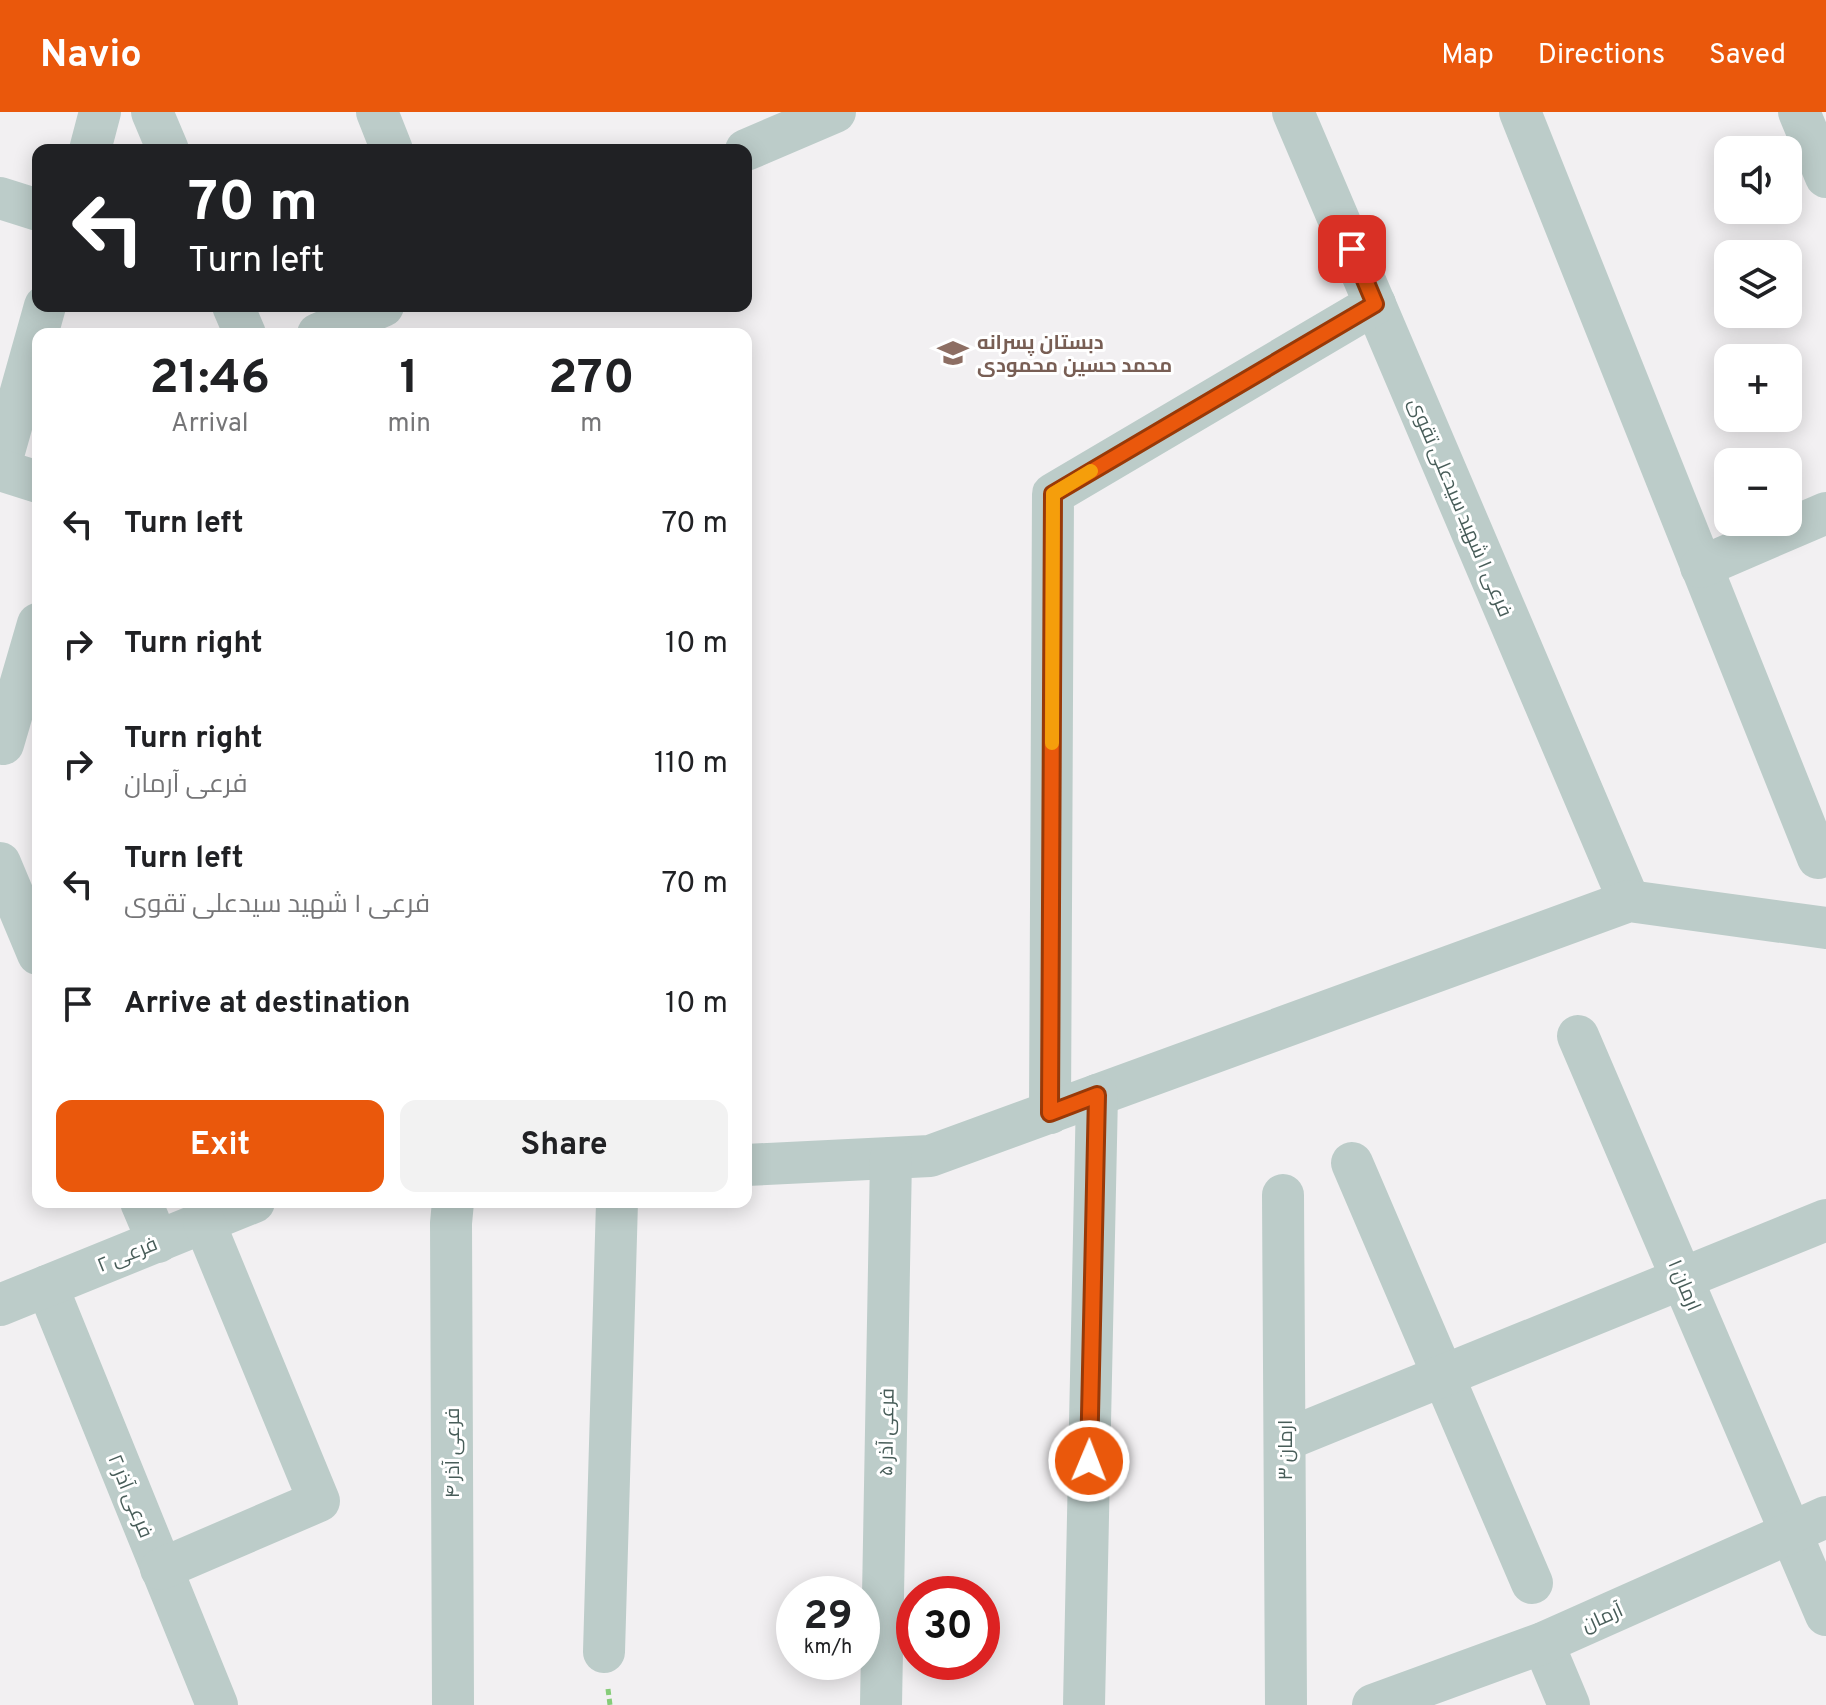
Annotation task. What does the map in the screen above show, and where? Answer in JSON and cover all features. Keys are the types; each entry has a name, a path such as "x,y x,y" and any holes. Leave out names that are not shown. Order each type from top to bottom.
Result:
{"street":[{"path":"92,144 100,112"},
{"path":"152,112 165,144"},
{"path":"377,112 390,144"},
{"path":"752,147 835,112"},
{"name":"فرعی ۱ شهید سیدعلی تقوی","path":"1293,112 1629,901"},
{"path":"1520,112 1818,858"},
{"path":"1799,112 1826,177"},
{"path":"0,198 32,208"},
{"path":"1050,1113 1053,494 1375,304"},
{"path":"332,328 369,312"},
{"path":"32,353 0,468 32,480"},
{"path":"1701,567 1826,513"},
{"path":"14,745 32,654"},
{"path":"0,863 32,940"},
{"path":"752,1165 930,1156 1629,901 1826,928"},
{"name":"ارمان ۱","path":"1578,1036 1683,1280 1809,1525 1826,1615"},
{"path":"1084,1705 1097,1095"},
{"name":"فرعی آذر ۵","path":"881,1705 891,1158"},
{"path":"1352,1163 1532,1583"},
{"name":"ارمان ۳","path":"1283,1195 1286,1705"},
{"path":"144,1208 158,1242"},
{"name":"فرعی آذر ۴","path":"452,1208 453,1705"},
{"path":"604,1652 617,1208"},
{"path":"161,1569 319,1501 231,1209"},
{"name":"فرعی ۲","path":"3,1296 47,1286 231,1209"},
{"path":"1285,1440 1826,1220"},
{"name":"فرعی آذر ۲","path":"47,1286 217,1705"},
{"name":"آرمان","path":"1373,1705 1543,1643 1809,1525"},
{"path":"1543,1643 1569,1705"}],"slow traffic":[{"path":"1052,743 1053,494 1091,471"}],"place":[{"name":"دبستان پسرانه محمد حسین محمودی","path":"953,353"}],"route":[{"path":"1089,1461 1097,1095 1050,1113 1053,494 1375,304 1352,249"}]}
